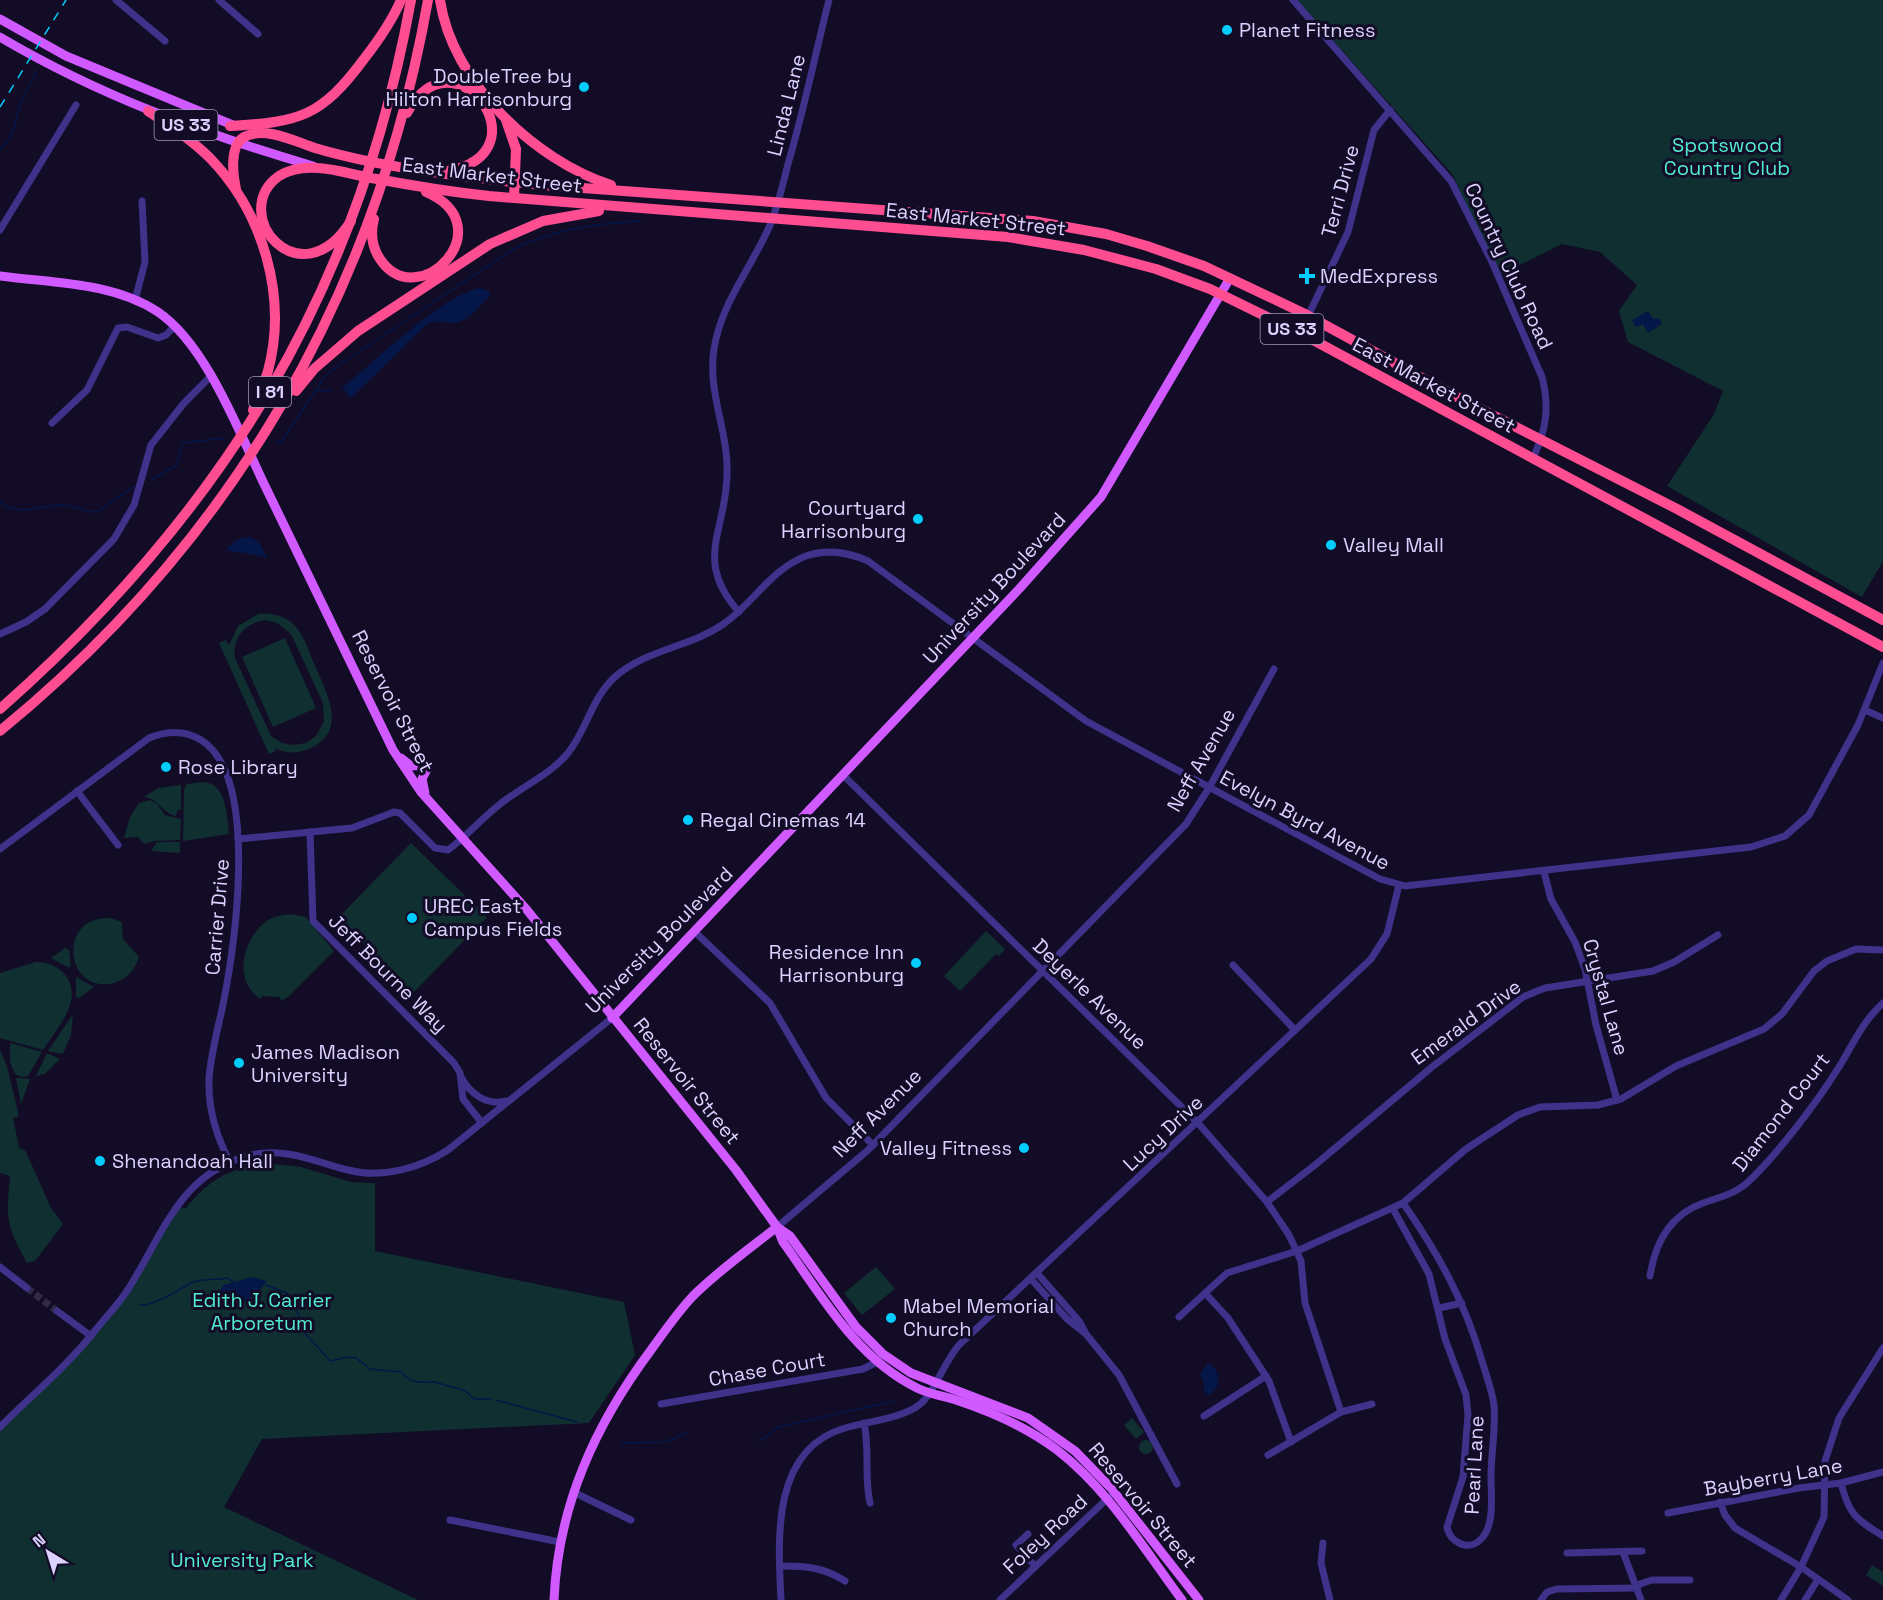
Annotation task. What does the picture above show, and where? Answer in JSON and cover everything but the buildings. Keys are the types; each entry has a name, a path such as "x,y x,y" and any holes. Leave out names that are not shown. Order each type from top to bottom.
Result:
{"highway":[{"path":"230,126 272,123 297,118 322,106 342,89 378,40 402,0"},
{"name":"I 81","path":"0,709 86,630 141,570 194,504 261,408 302,333 351,221 395,76 411,0"},
{"name":"I 81","path":"0,731 62,678 141,600 210,516 265,435 328,318 378,197 402,124 428,0"},
{"path":"440,0 445,25 458,56 475,82 504,114 532,143 555,160 580,174 622,189"},
{"path":"402,124 417,97 433,85 444,83 461,85 478,94 491,119 492,129 484,152 468,165 439,172"},
{"path":"148,111 190,140 210,158 236,189"},
{"path":"504,114 516,149 514,198"},
{"path":"248,425 267,371 275,317 273,285 265,252 236,189 233,174 238,144 244,137 263,132"},
{"name":"East Market Street","path":"263,132 354,156 439,172 516,182 1002,218 1041,222 1106,234 1194,261 1308,316 1455,396 1679,510 1883,620"},
{"path":"319,168 292,170 272,182 265,192 262,204 265,227 279,245 292,253 312,254 333,244 351,221"},
{"name":"East Market Street","path":"319,168 412,186 514,198 958,232 1084,250 1156,269 1219,294 1339,355 1883,647"},
{"path":"378,197 372,238 381,261 401,275 412,277 428,275 441,268 451,256 457,243 458,229 449,206 439,197 412,186"},
{"path":"265,435 301,384 328,356 366,325 481,249 517,230 551,219 583,212 639,209"},
{"path":"917,229 926,224 950,225 958,215"},
{"path":"958,232 968,222 1002,218"},
{"path":"1339,355 1368,349"},
{"path":"1353,363 1373,360 1415,381 1455,396"}],"main road":[{"name":"East Market Street","path":"0,19 66,56 230,126 263,132"},
{"name":"East Market Street","path":"0,37 58,69 148,111 238,144 319,168"},
{"name":"Reservoir Street","path":"0,276 99,289 135,300 175,326 192,344 233,420 395,752 430,802 526,910 736,1170 841,1324 877,1362 896,1376 929,1393 994,1414 1032,1432 1075,1465 1106,1499 1182,1600"},
{"name":"University Boulevard","path":"612,1018 843,776 1101,497 1230,278"},
{"path":"395,752 411,766 429,765 422,784 430,802"},
{"name":"Reservoir Street","path":"777,1227 790,1236 868,1341 899,1366 1028,1418 1055,1434 1114,1492 1199,1600"},
{"name":"Neff Avenue","path":"554,1600 560,1542 573,1492 589,1450 608,1413 676,1315 700,1289 777,1227"}],"street":[{"path":"116,0 165,41"},
{"path":"219,0 226,3 258,34"},
{"name":"Linda Lane","path":"739,612 721,587 713,561 714,542 728,472 713,392 712,359 724,313 773,218 829,0"},
{"name":"Country Club Road","path":"1293,0 1451,181 1492,262 1542,377 1547,410 1541,441 1533,458"},
{"path":"0,230 76,105"},
{"name":"Terri Drive","path":"1308,316 1348,232 1374,130 1390,110"},
{"path":"135,300 145,262 145,212 142,201"},
{"path":"52,423 87,390 118,328 128,327 158,338 166,335 175,326"},
{"path":"0,634 26,622 45,609 114,539 134,505 151,446 172,416 210,376"},
{"path":"199,388 217,389"},
{"name":"Evelyn Byrd Avenue","path":"462,838 498,805 564,758 574,744 597,698 621,672 642,659 711,632 739,612 776,575 792,563 811,555 837,552 857,556 875,565 1077,715 1380,879 1399,885 1421,887 1757,846 1780,839 1798,826 1812,811 1865,710 1883,663"},
{"name":"Neff Avenue","path":"777,1227 873,1145 1181,829 1209,788 1274,669"},
{"path":"1865,710 1883,718"},
{"name":"Carrier Drive","path":"0,849 148,738 168,733 186,734 210,747 223,765 231,792 240,868 231,959 209,1083 213,1118 231,1162"},
{"name":"Deyerle Avenue","path":"843,776 1198,1123 1267,1202 1297,1251 1304,1272 1305,1303 1341,1412"},
{"path":"77,791 118,845"},
{"path":"238,839 352,828 394,812 400,813 439,850 448,850 462,838"},
{"name":"Jeff Bourne Way","path":"310,832 313,921 451,1059 460,1073 463,1099 482,1123"},
{"name":"Crystal Lane","path":"1544,872 1551,899 1577,946 1617,1100"},
{"name":"Lucy Drive","path":"929,1393 959,1345 1367,963 1388,934 1399,885"},
{"path":"695,932 770,1003 826,1098 873,1145"},
{"name":"Emerald Drive","path":"1267,1202 1432,1067 1522,998 1545,988 1658,970 1718,935"},
{"path":"1179,1317 1227,1273 1297,1251 1394,1209 1471,1146 1524,1112 1539,1107 1598,1105 1617,1100 1676,1066 1764,1029 1782,1014 1814,971 1832,957 1860,949 1883,950"},
{"path":"1233,965 1295,1030"},
{"name":"Diamond Court","path":"1650,1276 1657,1248 1669,1226 1689,1209 1729,1195 1750,1180 1818,1098 1865,1022 1883,1003"},
{"name":"University Boulevard","path":"0,1427 91,1336 126,1292 172,1214 190,1189 211,1172 231,1162 254,1155 280,1152 305,1156 352,1171 393,1172 435,1158 612,1018"},
{"path":"460,1073 467,1087 483,1100 497,1103 508,1100"},
{"name":"Pearl Lane","path":"1394,1209 1424,1262 1439,1308 1445,1337 1462,1382 1468,1409 1464,1477 1447,1527 1454,1540 1469,1545 1482,1539 1489,1521 1494,1415 1492,1396 1479,1348 1462,1303 1436,1251 1403,1203"},
{"path":"0,1267 27,1288"},
{"path":"1034,1276 1067,1319 1086,1334 1119,1375 1177,1484"},
{"path":"1205,1293 1227,1318 1266,1376 1291,1442"},
{"path":"1439,1308 1462,1303"},
{"path":"57,1311 91,1336"},
{"path":"1781,1600 1801,1567 1824,1516 1825,1461 1839,1418 1883,1348"},
{"name":"Chase Court","path":"660,1404 863,1369 877,1362"},
{"path":"1204,1416 1266,1376"},
{"path":"781,1600 781,1505 795,1468 810,1448 826,1436 911,1410 923,1402 929,1393"},
{"path":"1268,1455 1341,1412 1372,1404"},
{"path":"864,1423 867,1442 865,1478 870,1503"},
{"name":"Bayberry Lane","path":"1668,1513 1720,1502 1841,1483 1883,1472"},
{"path":"1841,1483 1847,1507 1854,1517 1883,1536"},
{"path":"573,1492 631,1520"},
{"name":"Foley Road","path":"1000,1600 1114,1492"},
{"path":"1720,1502 1725,1515 1735,1528 1801,1567 1817,1581 1848,1600"},
{"path":"450,1520 560,1542"},
{"path":"1028,1534 1016,1545 1035,1566"},
{"path":"1323,1543 1321,1563 1330,1600"},
{"path":"1567,1553 1642,1551"},
{"path":"1623,1552 1641,1600"},
{"path":"781,1566 814,1566 845,1581"},
{"path":"1541,1600 1547,1592 1557,1589 1637,1586 1652,1580 1690,1580"},
{"path":"1805,1600 1817,1581"}],"green space":[{"name":"Spotswood Country Club","path":"1297,0 1883,0 1883,561 1862,597 1667,486 1714,414 1723,391 1628,342 1619,311 1637,285 1600,252 1562,244 1498,276 1453,175"},
{"path":"258,614 268,614 285,618 300,632 329,699 331,723 328,734 320,743 298,752 286,752 275,748 276,751 269,754 219,643 226,640 229,645 238,626","holes":["265,620 277,623 291,634 323,703 324,721 316,736 306,743 293,745 282,743 271,736 235,658 238,638 246,628"]},
{"path":"285,638 316,708 273,727 242,657"},
{"path":"203,782 217,788 221,794 229,834 183,841 184,789 187,784"},
{"path":"181,785 181,809 177,811 176,816 167,812 153,800 144,797 158,788"},
{"path":"150,800 157,804 165,815 181,819 180,840 154,841 144,844 138,837 124,838 130,817 139,803"},
{"path":"157,842 180,842 180,853 151,851"},
{"name":"UREC East Campus Fields","path":"411,843 487,917 413,993 337,919"},
{"path":"291,914 306,917 334,951 288,997 281,1001 280,997 262,996 260,999 251,991 246,981 244,959 247,947 259,927 268,920"},
{"path":"111,918 122,922 123,939 139,957 133,969 123,979 114,983 98,984 85,977 77,967 74,954 75,940 81,929 93,920"},
{"path":"986,931 1005,949 999,956 996,954 960,991 944,976"},
{"path":"65,948 69,950 71,965 69,968 51,958"},
{"path":"36,962 52,965 65,974 69,980 72,996 62,1023 43,1050 0,1038 0,973"},
{"path":"76,977 94,987 79,998 76,997"},
{"path":"73,1014 71,1035 63,1054 48,1051"},
{"path":"10,1043 42,1052 28,1076 22,1077 15,1074 10,1062"},
{"path":"0,1050 7,1066 18,1112 18,1117 13,1117 19,1148 25,1150 51,1208 63,1224 35,1261 27,1263 9,1221 10,1176 0,1173"},
{"path":"47,1053 60,1059 45,1074 36,1076"},
{"path":"16,1078 30,1079 21,1104"},
{"name":"Edith J. Carrier Arboretum","path":"265,1163 301,1167 351,1182 375,1183 375,1251 624,1302 635,1355 589,1423 262,1439 224,1507 418,1600 0,1600 0,1427 91,1336 126,1292 176,1208 186,1208 203,1190 221,1177 241,1168"},
{"path":"876,1267 895,1289 862,1315 844,1293"},
{"path":"1132,1418 1144,1432 1136,1439 1124,1425"},
{"path":"1146,1440 1151,1442 1153,1447 1151,1452 1146,1454 1141,1452 1139,1447 1141,1442"},
{"path":"1872,1565 1883,1572 1883,1586 1866,1575"}],"water":[{"path":"480,288 489,291 490,295 468,317 452,323 437,321 428,323 351,398 342,388 429,316 465,293"},
{"path":"1648,311 1653,319 1659,318 1662,324 1648,333 1643,324 1636,327 1632,320"},
{"path":"250,537 258,542 268,558 227,551 236,541"},
{"path":"252,1277 266,1281 260,1290 241,1303 223,1309 218,1293 224,1285"},
{"path":"1208,1363 1215,1370 1218,1379 1216,1388 1209,1395 1204,1392 1204,1382 1200,1375"}],"waterway":[{"path":"0,150 10,138 22,100 36,72"},
{"path":"277,442 281,442 325,376 512,250 558,232 641,221"},
{"path":"318,391 332,390"},
{"path":"151,480 177,465 182,443 225,438"},
{"path":"0,501 6,506 22,510 64,505 97,512 135,486"},
{"path":"140,1305 159,1300 195,1281 228,1278 233,1282"},
{"path":"266,1285 287,1293 301,1320 303,1331 330,1361 348,1357 356,1358 370,1369 401,1372 414,1381 436,1382 463,1390 474,1399 491,1399"},
{"path":"496,1400 577,1422"},
{"path":"759,1440 778,1427 894,1401"},
{"path":"621,1443 665,1442 687,1433"}],"tunnel":[{"path":"27,1288 57,1311"}],"railway":[{"path":"0,107 66,0"}],"place":[{"name":"Planet Fitness","path":"1227,30"},
{"name":"DoubleTree by Hilton Harrisonburg","path":"584,87"},
{"name":"MedExpress","path":"1307,276"},
{"name":"Courtyard Harrisonburg","path":"918,519"},
{"name":"Valley Mall","path":"1331,545"},
{"name":"Rose Library","path":"166,767"},
{"name":"Regal Cinemas 14","path":"688,820"},
{"name":"UREC East Campus Fields","path":"412,918"},
{"name":"Residence Inn Harrisonburg","path":"916,963"},
{"name":"James Madison University","path":"239,1063"},
{"name":"Valley Fitness","path":"1024,1148"},
{"name":"Shenandoah Hall","path":"100,1161"},
{"name":"Mabel Memorial Church","path":"891,1318"}],"park label":[{"name":"University Park","path":"242,1560"}]}
